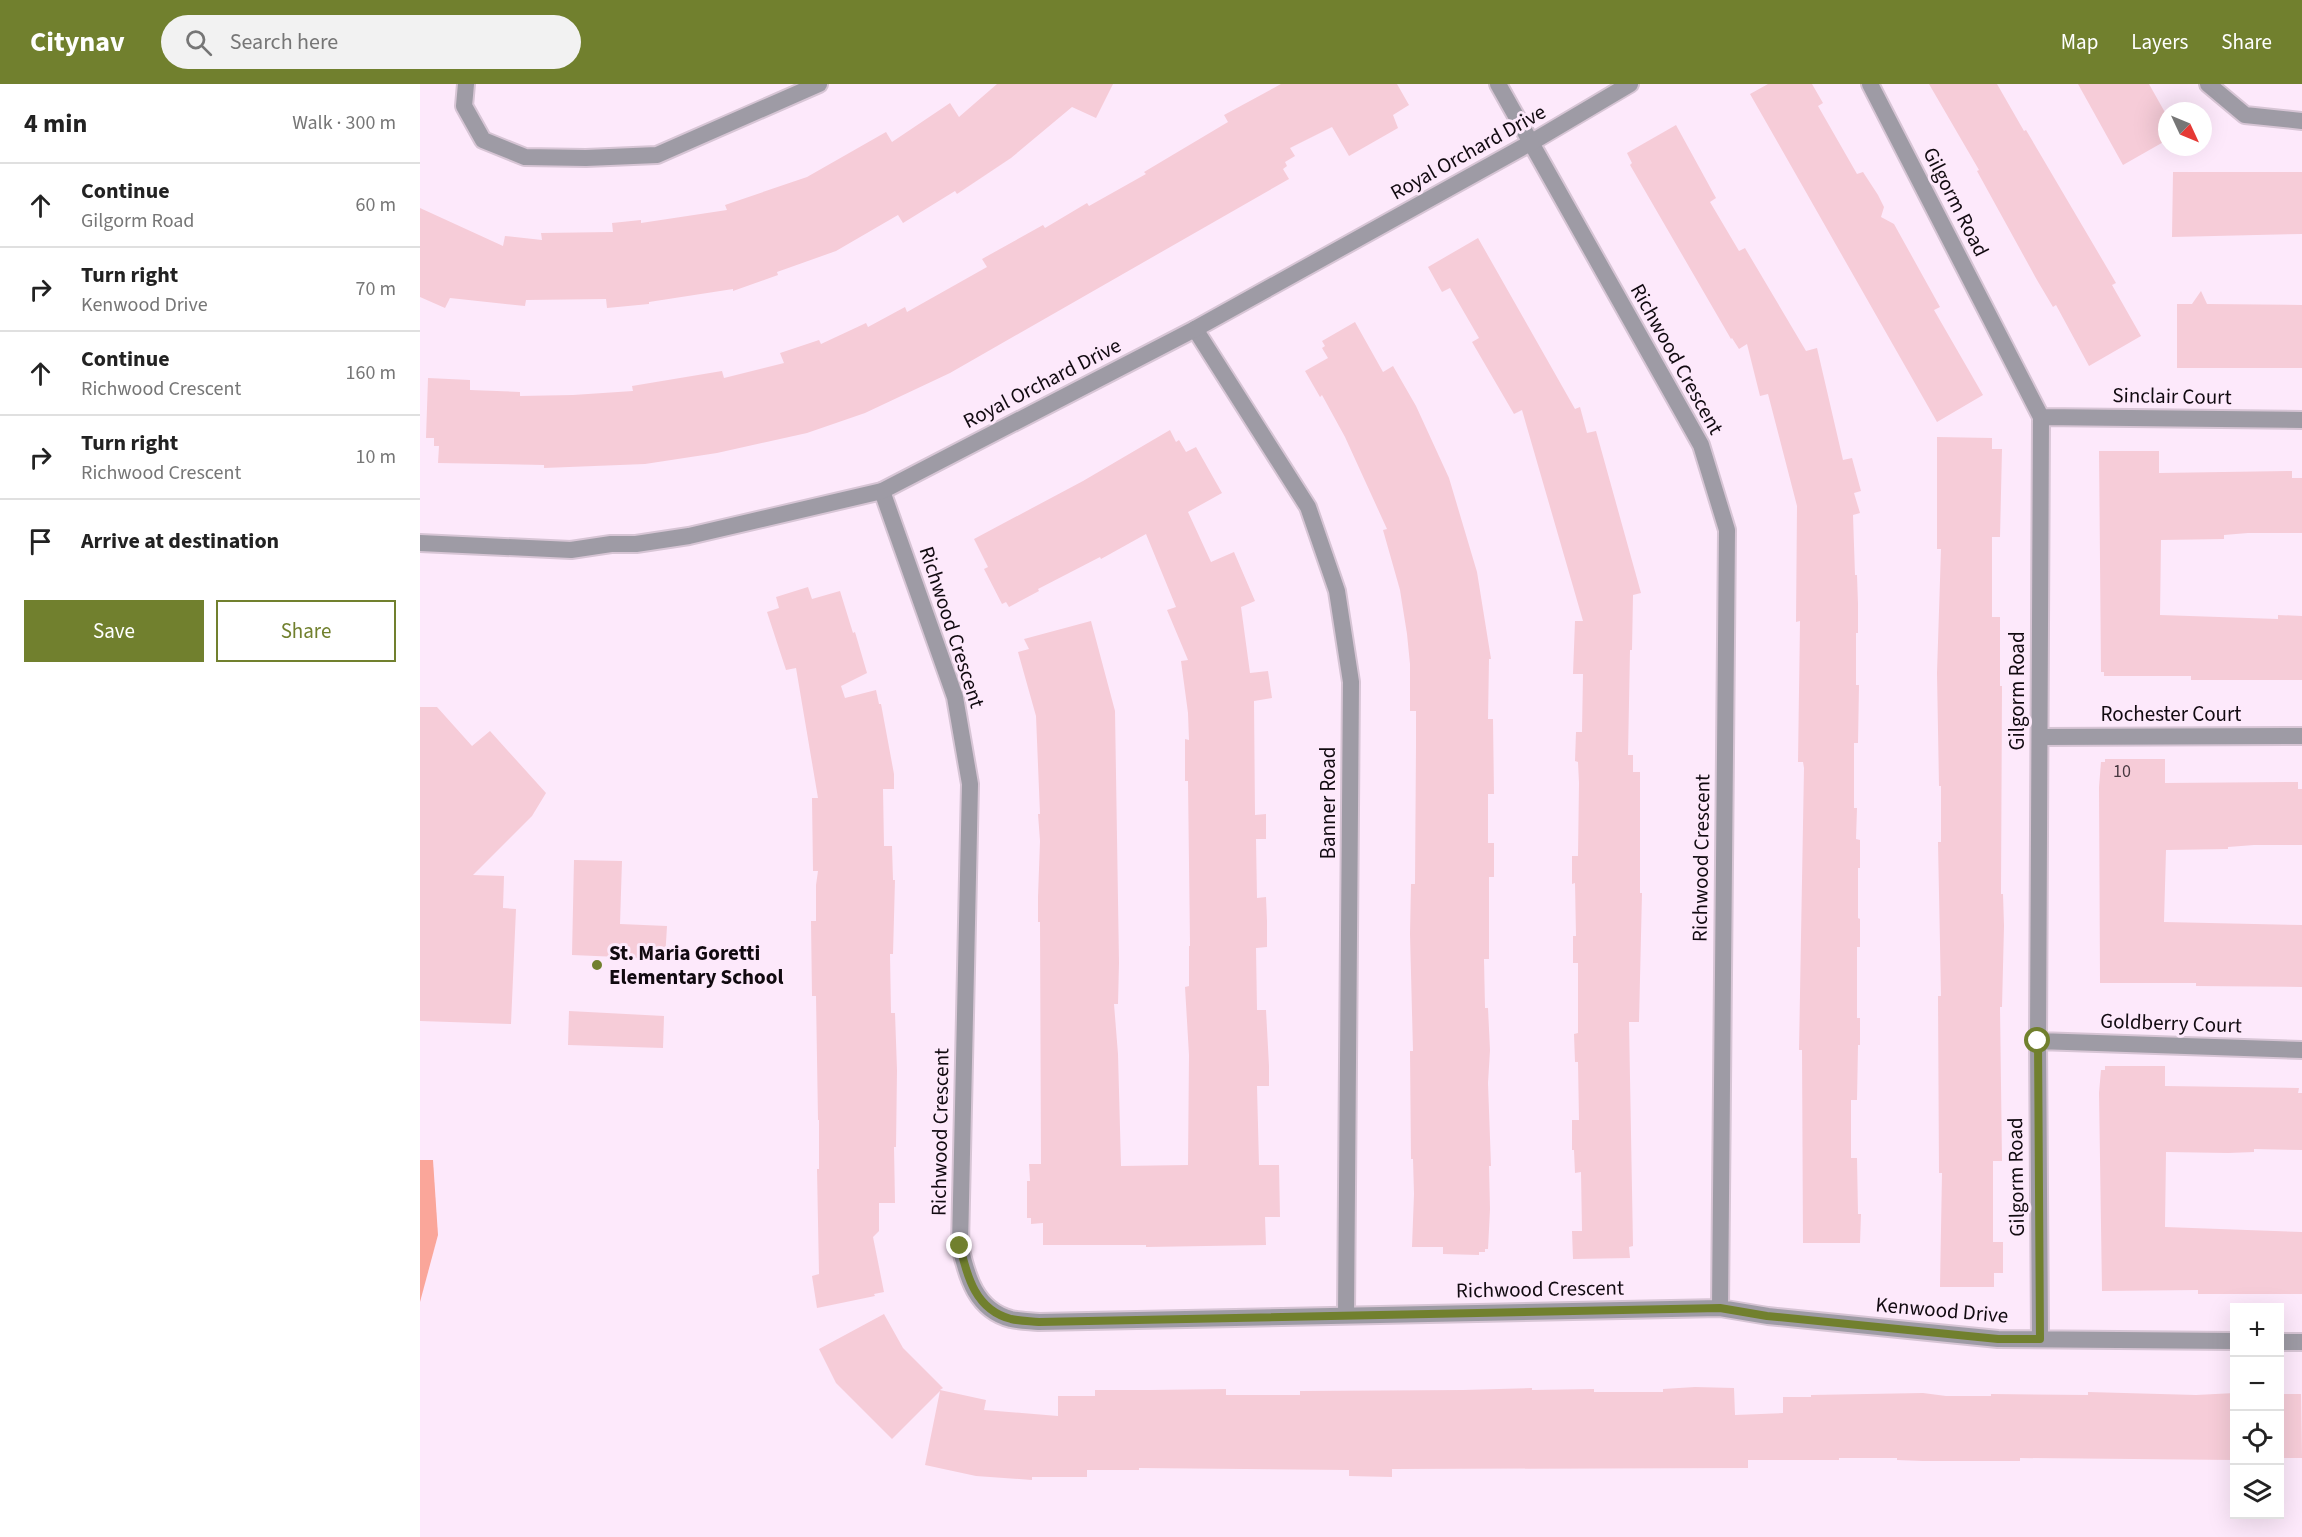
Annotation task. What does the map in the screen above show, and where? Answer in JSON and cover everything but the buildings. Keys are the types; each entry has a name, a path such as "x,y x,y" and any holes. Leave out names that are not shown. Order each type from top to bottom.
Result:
{"street":[{"path":"466,84 464,105 483,140 525,157 586,159 657,155 819,84"},
{"name":"Richwood Crescent","path":"882,491 955,697 970,784 960,1246 967,1276 982,1303 1010,1319 1039,1322 1720,1308 1727,530 1701,446 1498,84"},
{"name":"Royal Orchard Drive","path":"420,543 571,550 611,544 636,544 688,536 882,491 1195,329 1532,142 1629,84"},
{"name":"Gilgorm Road","path":"1870,84 2041,417 2038,1041 2040,1339"},
{"path":"2208,84 2246,115 2302,121"},
{"name":"Banner Road","path":"1195,329 1308,507 1338,591 1351,682 1346,1315"},
{"name":"Sinclair Court","path":"2041,417 2302,420"},
{"name":"Rochester Court","path":"2040,736 2302,736"},
{"name":"Goldberry Court","path":"2038,1041 2302,1050"},
{"name":"Kenwood Drive","path":"1720,1308 1767,1316 1986,1338 2230,1341"},
{"path":"2284,1342 2302,1342"}],"shaded area":[{"path":"420,1160 433,1160 438,1235 420,1302"}],"place":[{"name":"St. Maria Goretti Elementary School","path":"597,965"}],"route":[{"path":"960,1246 967,1276 982,1303 1010,1319 1039,1322 1720,1308 1767,1316 1998,1339 2040,1339 2038,1041"}]}
